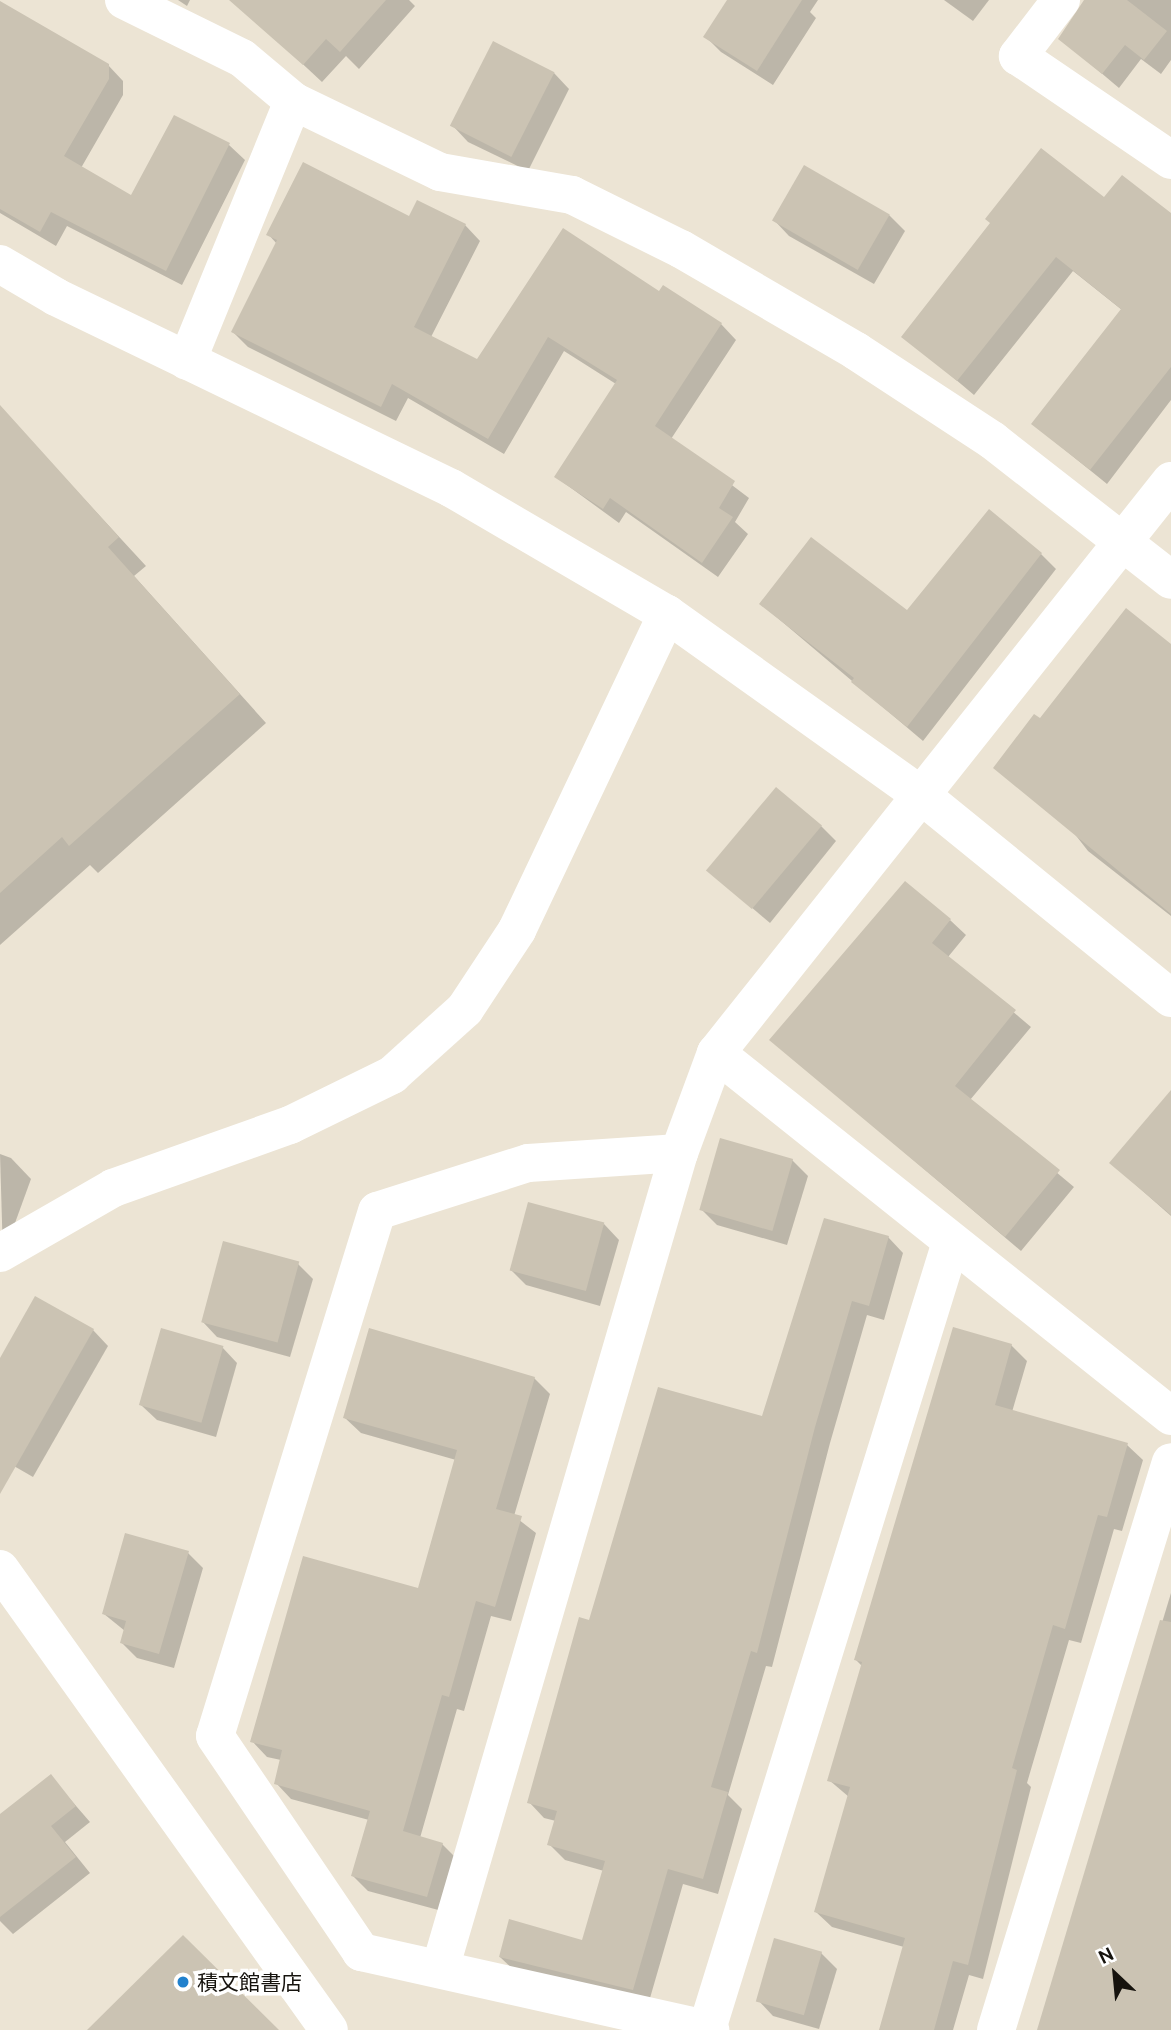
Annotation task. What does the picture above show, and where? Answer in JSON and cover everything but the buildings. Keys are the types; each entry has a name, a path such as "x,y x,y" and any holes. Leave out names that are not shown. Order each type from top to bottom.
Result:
{"street":[{"path":"124,0 242,58 293,102 440,172 572,195 681,249 856,351 992,440 1171,580"},
{"path":"1061,0 1018,56 1171,160"},
{"path":"187,361 293,102"},
{"path":"0,264 187,361 451,488 667,614 921,795 1171,998"},
{"path":"440,1969 679,1153 716,1053 1171,481"},
{"path":"0,1253 113,1188 290,1125 392,1075 465,1009 517,930 667,614"},
{"path":"716,1053 1171,1416"},
{"path":"679,1153 528,1163 377,1211 215,1736 361,1952 709,2030 951,1242"},
{"path":"996,2030 1171,1462"},
{"path":"0,1569 329,2030"}],"place":[{"name":"積文館書店","path":"183,1982"}]}
